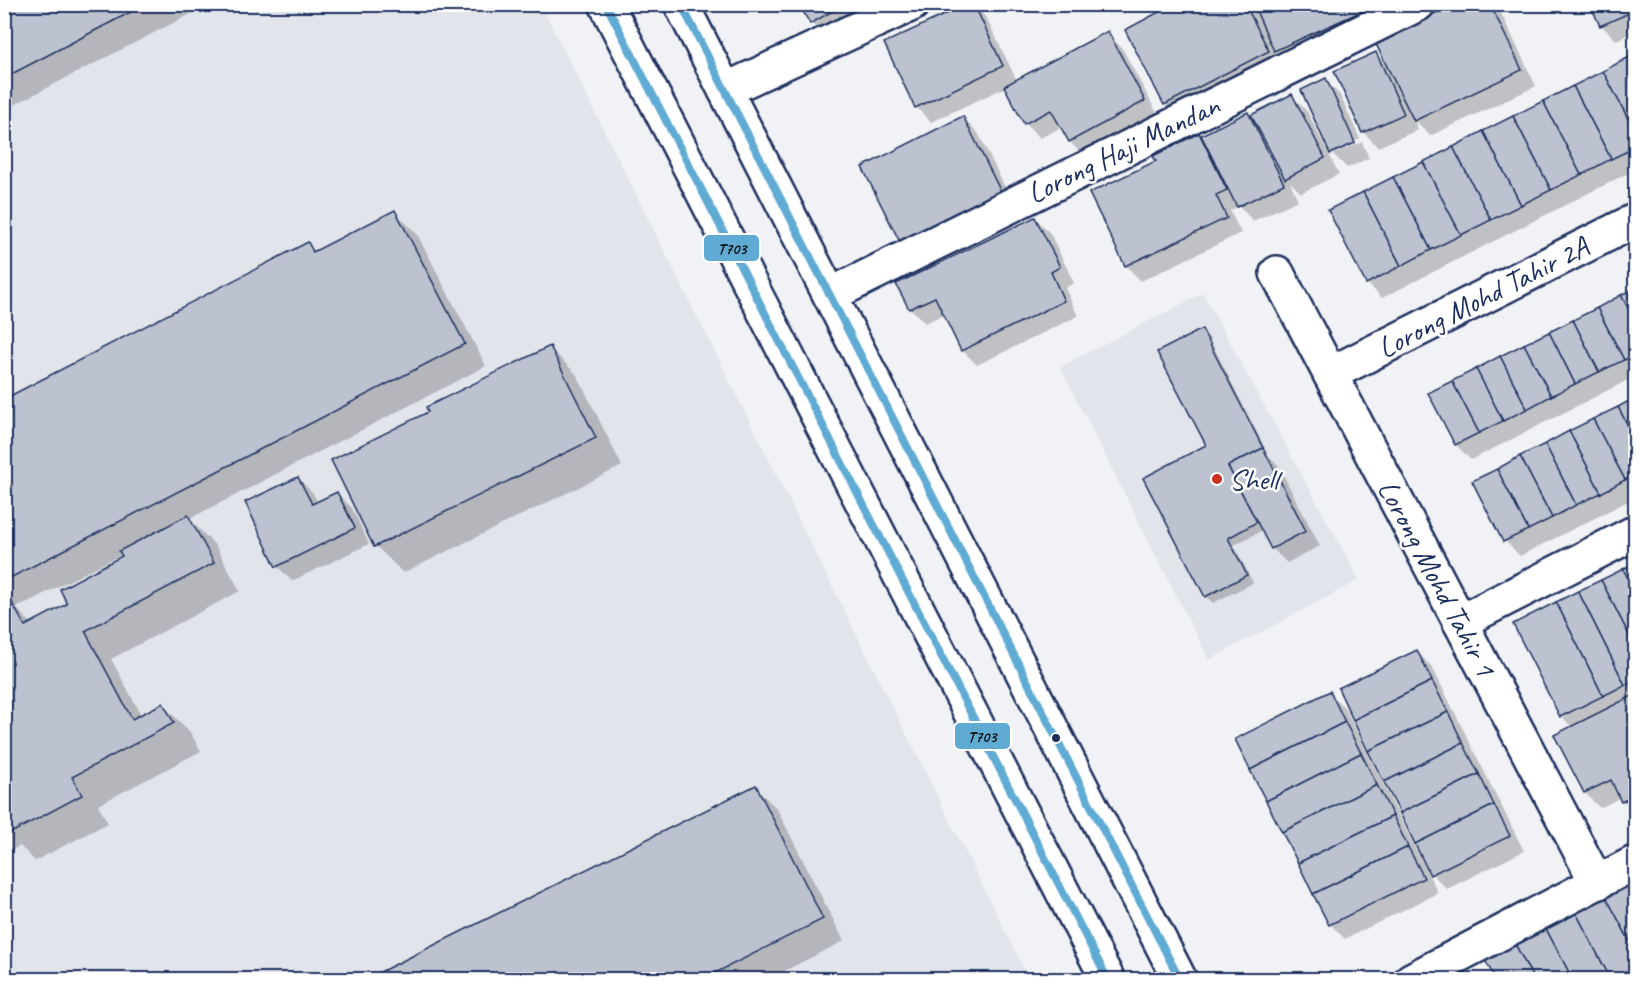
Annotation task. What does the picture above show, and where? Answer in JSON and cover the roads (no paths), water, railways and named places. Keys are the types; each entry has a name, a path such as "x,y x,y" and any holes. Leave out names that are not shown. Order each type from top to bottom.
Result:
{"street":[{"path":"606,4 1108,980"},
{"path":"681,4 1180,980"},
{"path":"725,90 912,4"},
{"name":"Lorong Haji Mandan","path":"830,296 1418,4"},
{"name":"Lorong Mohd Tahir 2A","path":"1330,374 1635,220"},
{"name":"Lorong Mohd Tahir 1","path":"1277,273 1597,883"},
{"path":"1460,622 1635,532"},
{"path":"1411,980 1635,862"}],"place":[{"name":"Shell","path":"1217,479"}]}
